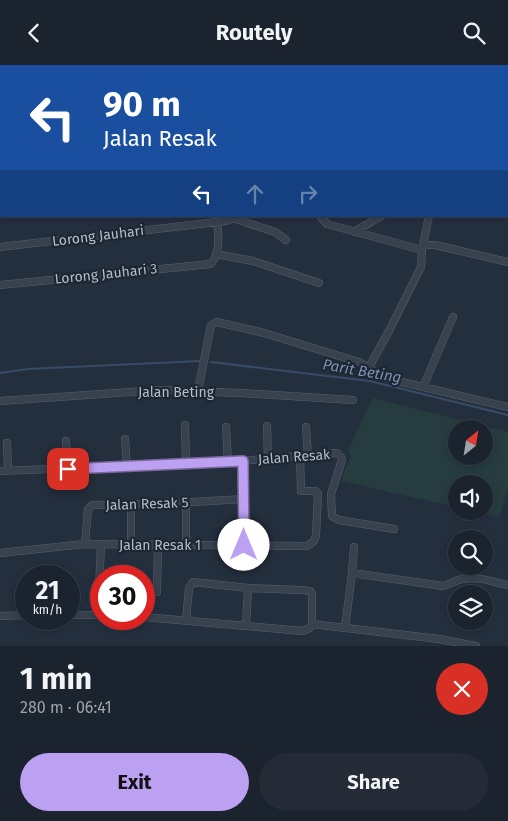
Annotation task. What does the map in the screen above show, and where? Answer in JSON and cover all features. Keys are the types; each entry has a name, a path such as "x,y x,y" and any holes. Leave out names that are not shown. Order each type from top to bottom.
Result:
{"street":[{"path":"198,217 198,225"},
{"path":"321,217 327,224 354,232 422,247 435,245 508,262"},
{"path":"354,232 379,217"},
{"path":"368,369 417,275 422,260 422,247 429,217"},
{"path":"231,218 275,232 286,240"},
{"name":"Lorong Jauhari","path":"0,247 198,225 231,218"},
{"path":"217,222 219,234 216,253 253,261 319,283"},
{"name":"Lorong Jauhari 3","path":"0,285 211,264 216,253"},
{"path":"423,387 453,317"},
{"path":"198,391 212,325 215,322 264,333 359,362 385,378 508,407"},
{"name":"Jalan Beting","path":"0,401 151,391 198,391 353,401"},
{"path":"185,425 186,463"},
{"path":"267,426 268,459"},
{"path":"226,427 228,462"},
{"path":"306,427 308,456"},
{"path":"125,439 127,466"},
{"path":"66,441 68,469"},
{"path":"4,471 7,443"},
{"name":"Jalan Resak","path":"4,471 228,462 337,453 341,457 341,463 332,493 332,517 339,520 394,529"},
{"name":"Jalan Resak 1","path":"0,553 85,544 307,546 314,541 316,535 318,494 316,491 301,491 300,457"},
{"path":"243,461 244,545"},
{"name":"Jalan Resak 5","path":"85,544 89,506 244,499"},
{"path":"186,503 186,545"},
{"path":"131,505 131,545"},
{"path":"100,565 101,544"},
{"path":"157,592 158,545"},
{"path":"344,628 354,547"},
{"path":"352,573 443,586 462,579 480,579 508,585"},
{"path":"155,618 304,631 310,628 312,623 312,593 310,591 248,588 192,582 189,588 186,620"},
{"path":"246,625 248,588"},
{"path":"0,616 15,615"},
{"path":"312,623 439,639 476,646"},
{"path":"433,646 439,639"}],"green space":[{"path":"373,398 460,420 448,420 448,465 493,465 493,428 508,432 508,488 499,517 493,516 493,475 448,475 448,505 341,481 351,456 348,450"}],"waterway":[{"name":"Parit Beting","path":"0,373 28,369 200,361"},
{"name":"Parit Beting","path":"211,362 370,381 508,415"}],"route":[{"path":"68,469 243,461 244,545"}]}
